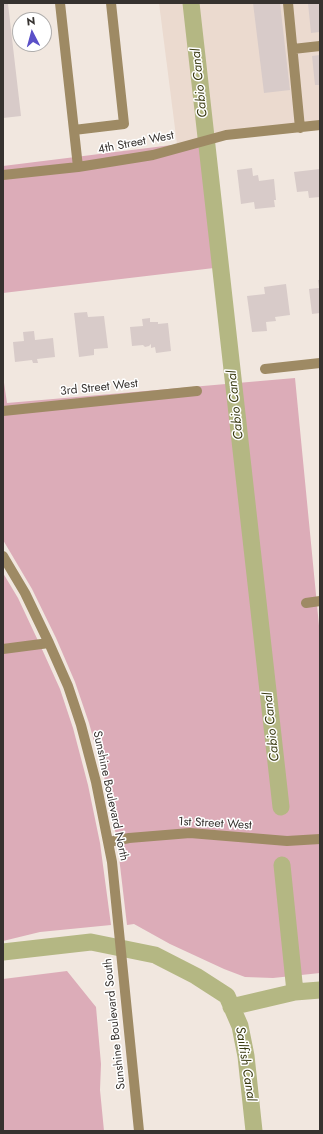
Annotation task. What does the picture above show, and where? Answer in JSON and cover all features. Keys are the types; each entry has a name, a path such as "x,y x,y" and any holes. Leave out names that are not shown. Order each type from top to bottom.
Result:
{"street":[{"path":"60,3 78,166"},
{"path":"74,130 124,124 111,3"},
{"path":"288,3 300,128"},
{"path":"293,49 320,46"},
{"name":"4th Street West","path":"3,175 153,155 226,135 320,125"},
{"path":"265,369 320,363"},
{"name":"3rd Street West","path":"3,411 198,391"},
{"name":"Sunshine Boulevard North","path":"3,556 25,594 49,643 68,686 81,725 96,782 109,842 118,915"},
{"path":"306,602 320,601"},
{"path":"3,649 49,643"},
{"name":"1st Street West","path":"109,842 126,838 190,834 207,834 287,841 320,838"},
{"name":"Sunshine Boulevard South","path":"118,915 139,1131"}],"shaded area":[{"path":"159,3 320,3 320,130 177,144"},
{"path":"204,141 214,268 3,293 3,166"},
{"path":"3,376 7,403 295,378 320,636 320,973 273,978 245,977 170,944 134,924 127,925 117,840 105,781 89,723 75,682 56,638 32,589 3,540"},
{"path":"3,573 18,598 60,689 73,728 88,785 100,843 111,925 40,932 3,941"},
{"path":"67,971 96,1007 101,1064 100,1090 104,1131 3,1131 3,979"}],"building":[{"path":"253,3 280,3 290,90 264,93"},
{"path":"308,3 320,3 320,32 311,33"},
{"path":"3,4 8,4 12,52 14,52 21,116 3,118"},
{"path":"320,55 320,85 315,85 312,56"},
{"path":"252,168 253,176 258,175 259,181 274,179 276,200 274,200 275,207 255,209 254,202 241,204 237,170"},
{"path":"320,169 320,197 309,198 308,191 297,192 294,172"},
{"path":"318,280 320,280 320,313 312,314 309,289 319,288"},
{"path":"286,284 290,315 275,317 276,321 266,322 267,331 252,332 247,296 265,294 264,287"},
{"path":"87,312 88,317 104,316 108,348 94,349 94,355 79,357 74,313"},
{"path":"150,318 150,322 158,322 158,324 168,323 171,351 156,353 155,347 151,348 151,344 145,347 143,345 132,346 130,327 143,326 142,319"},
{"path":"34,331 35,340 53,338 55,357 37,359 38,363 33,363 32,360 15,362 13,342 24,341 23,332"}],"waterway":[{"name":"Cabio Canal","path":"191,3 281,807"},
{"name":"Cabio Canal","path":"282,865 295,992"},
{"name":"Sailfish Canal","path":"3,952 91,942 155,955 196,976 227,996 240,1026 246,1056 254,1131"},
{"path":"231,1007 295,992 320,990"}]}
